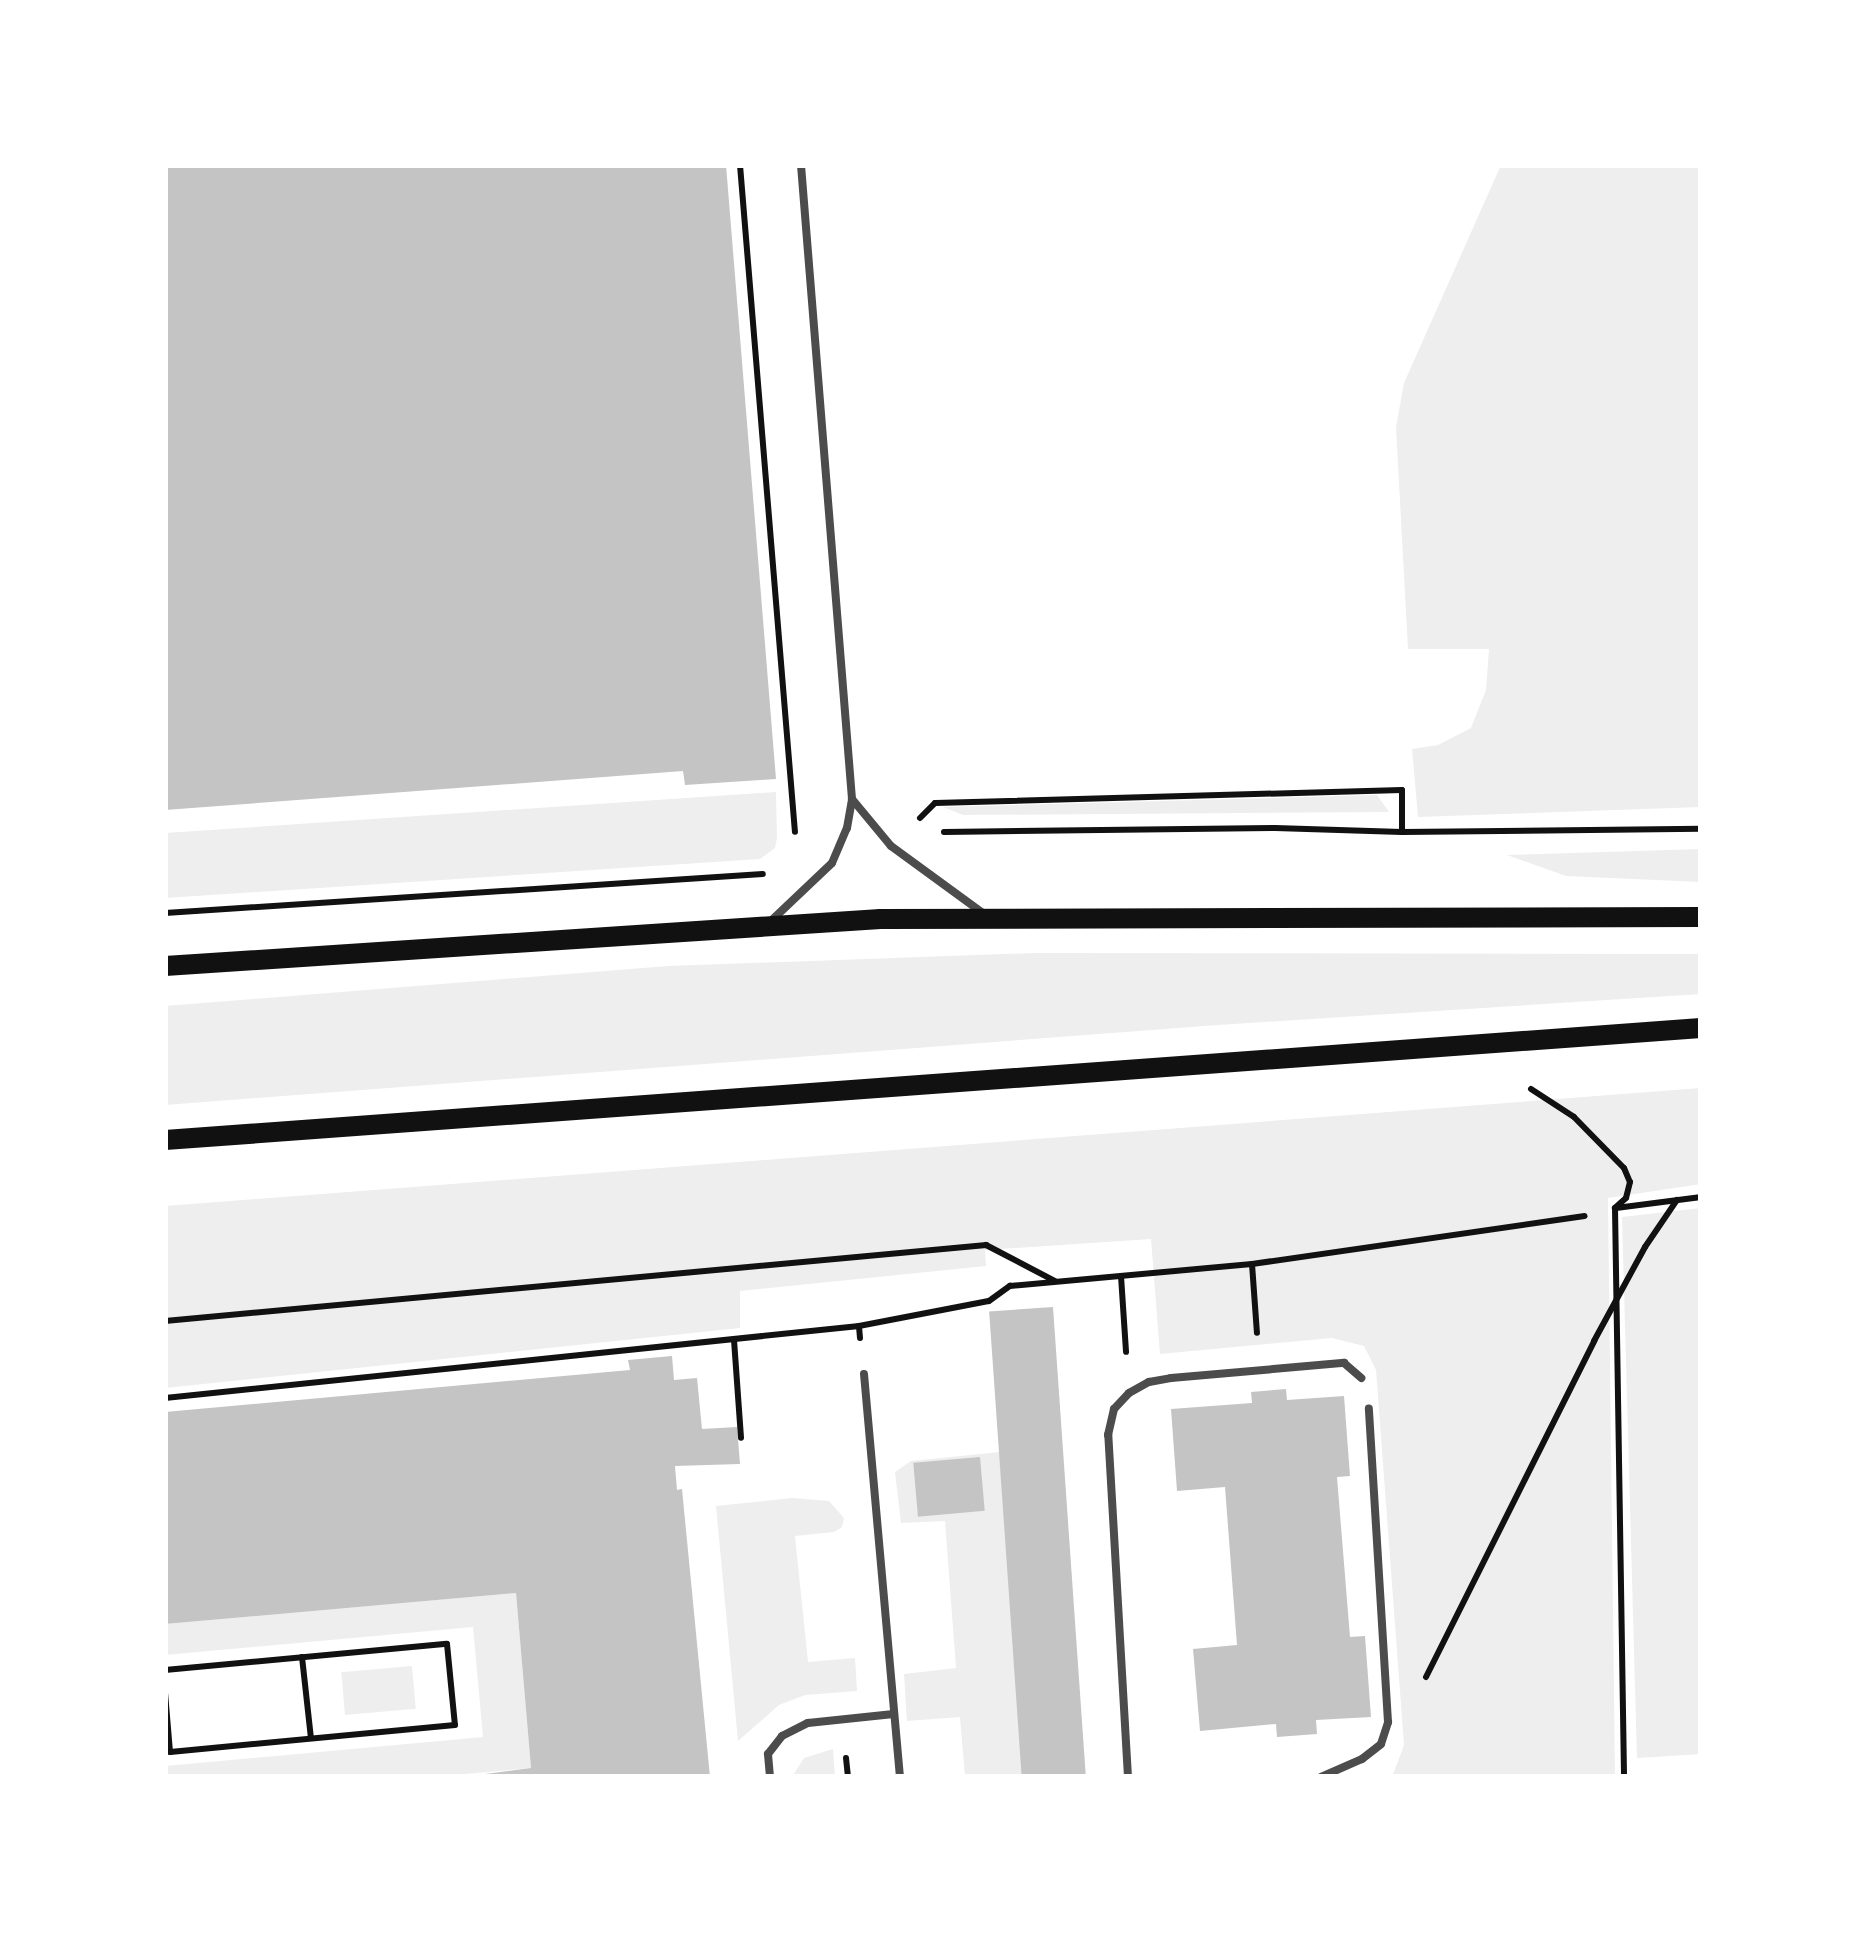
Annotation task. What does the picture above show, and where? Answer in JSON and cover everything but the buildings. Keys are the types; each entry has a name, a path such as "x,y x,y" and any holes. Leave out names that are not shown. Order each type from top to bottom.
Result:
{"main road":[{"path":"165,966 766,925 991,918 1701,917"},
{"path":"165,1140 1701,1028"}],"lane":[{"path":"766,925 803,894 832,862 847,828 852,799 802,165"},
{"path":"852,799 891,846 991,918"},
{"path":"1128,1777 1108,1435 1114,1409 1129,1393 1148,1382 1170,1378 1344,1363 1361,1378"},
{"path":"864,1374 900,1777"},
{"path":"1321,1777 1362,1759 1381,1744 1388,1722 1369,1409"},
{"path":"770,1777 768,1754 782,1736 808,1724 894,1714"}],"path":[{"path":"740,165 795,832"},
{"path":"912,826 957,834 1275,828 1402,832"},
{"path":"1570,830 1701,829"},
{"path":"1527,1086 1574,1117 1624,1168 1630,1182 1626,1198 1615,1208 1624,1777"},
{"path":"1615,1208 1701,1197"},
{"path":"1388,1722 1417,1696 1645,1247 1677,1200"},
{"path":"165,1398 859,1326 989,1301 1010,1286 1252,1264 1585,1216"},
{"path":"165,1321 986,1245 1056,1281"},
{"path":"1252,1264 1260,1369"},
{"path":"1122,1276 1129,1393"},
{"path":"859,1326 864,1374"},
{"path":"734,1340 741,1438"},
{"path":"165,1670 447,1644 455,1725 170,1752 165,1693"},
{"path":"302,1657 311,1738"}],"shaded area":[{"path":"1501,165 1701,165 1701,807 1418,817 1412,749 1438,745 1471,728 1486,690 1489,649 1408,649 1396,427 1404,383"},
{"path":"776,792 775,848 760,859 165,898 165,833"},
{"path":"1377,795 1389,812 963,815 943,807"},
{"path":"1701,849 1701,882 1566,876 1507,855"},
{"path":"1035,953 1701,954 1701,994 1218,1025 165,1105 165,1006 668,966"},
{"path":"1701,1088 1701,1184 1608,1198 1615,1777 1392,1777 1404,1745 1376,1370 1364,1346 1332,1338 1160,1354 1151,1239 985,1250 986,1266 740,1291 740,1328 165,1388 165,1206"},
{"path":"1701,1208 1701,1754 1637,1758 1622,1217"},
{"path":"1000,1452 1025,1777 965,1777 960,1717 907,1721 904,1674 956,1668 945,1521 901,1523 895,1472 911,1461"},
{"path":"792,1498 829,1501 844,1518 842,1527 834,1532 795,1536 808,1662 855,1658 857,1691 805,1695 779,1705 738,1741 716,1506"},
{"path":"516,1593 531,1768 432,1777 165,1777 165,1766 483,1737 473,1627 165,1655 165,1624"},
{"path":"412,1666 416,1709 345,1715 341,1672"},
{"path":"833,1749 835,1777 792,1777 804,1758"}]}
